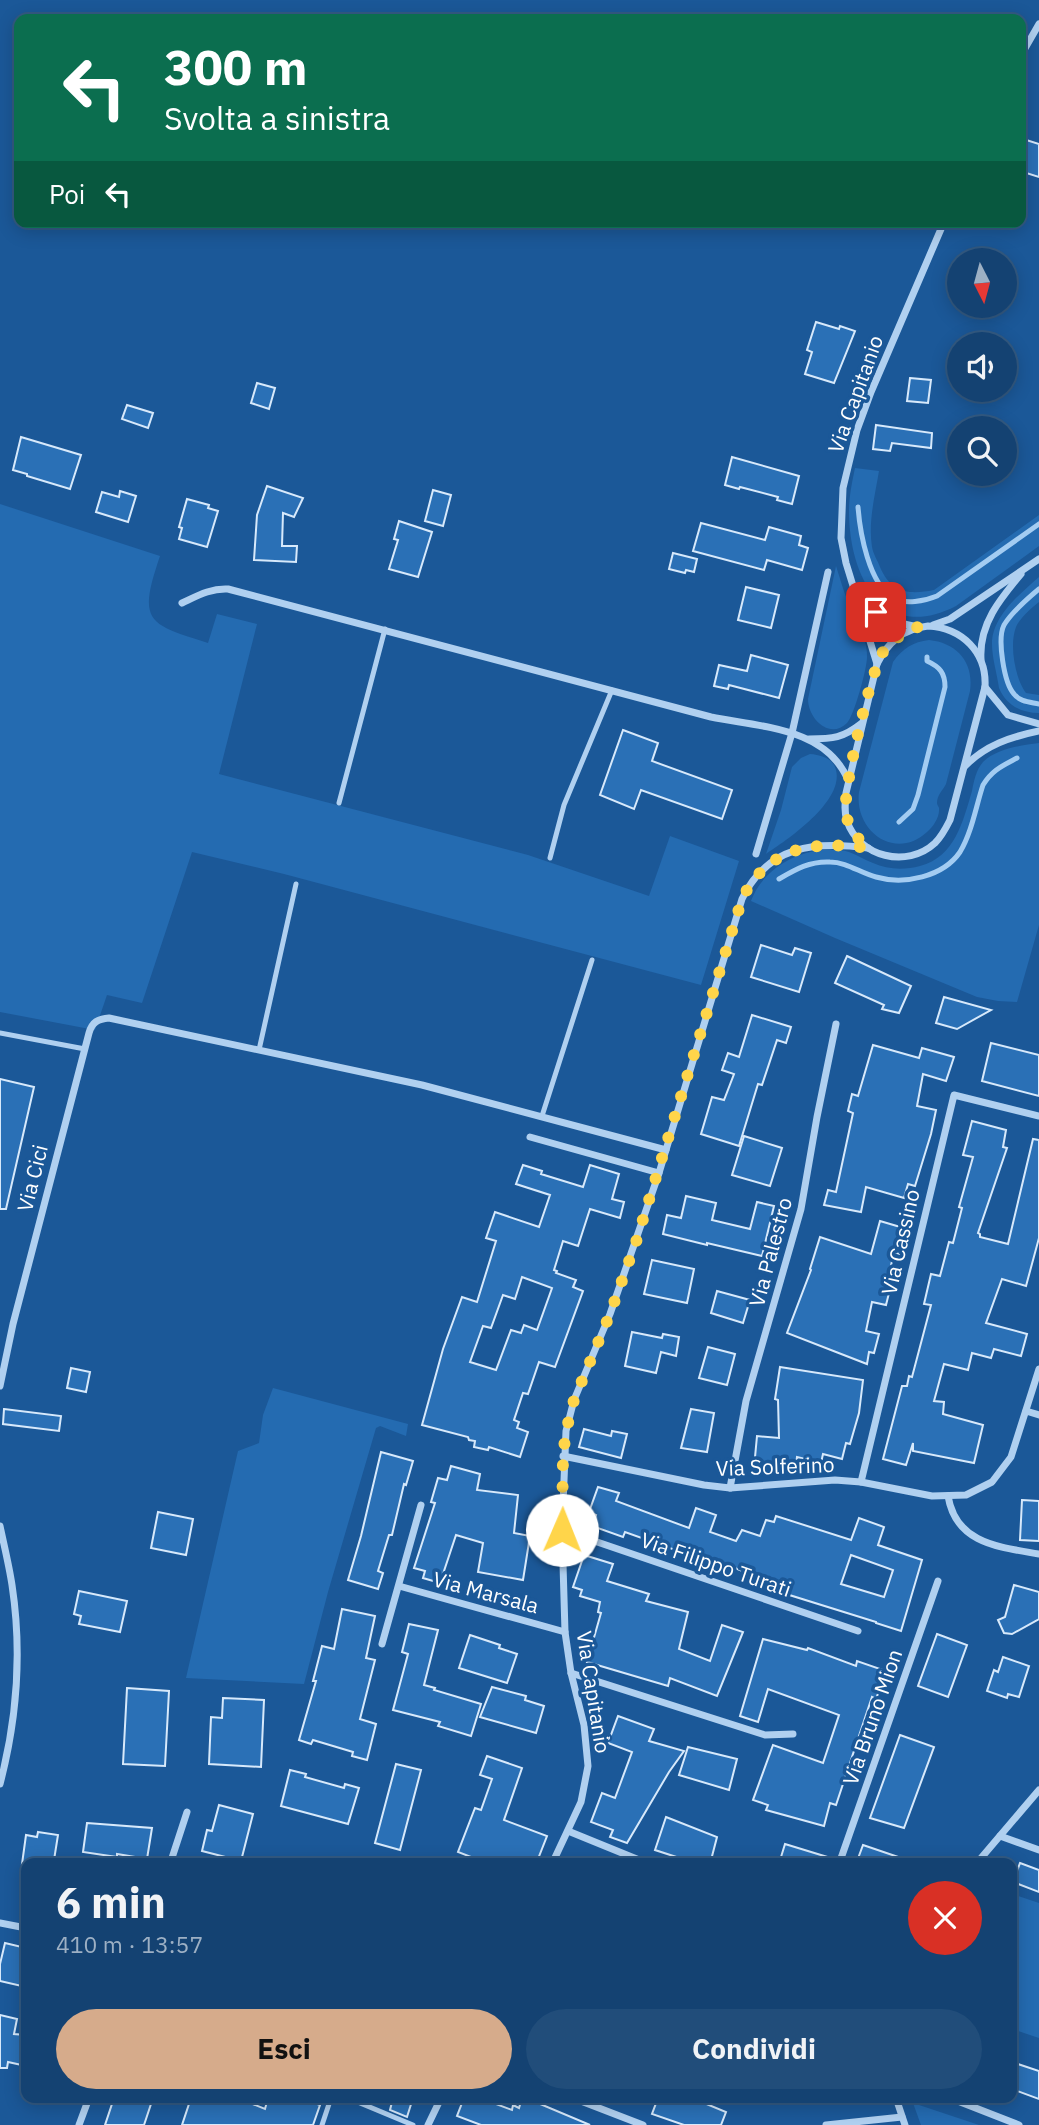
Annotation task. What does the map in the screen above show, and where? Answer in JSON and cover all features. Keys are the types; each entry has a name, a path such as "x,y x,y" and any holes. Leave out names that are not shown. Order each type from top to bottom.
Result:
{"street":[{"path":"1026,46 1039,23"},
{"name":"Via Capitanio","path":"877,664 841,538 841,508 848,465 871,392 941,228"},
{"path":"928,626 950,618 1039,559"},
{"path":"982,662 981,646 988,620 1026,568"},
{"path":"756,855 792,733 828,572"},
{"name":"Via Capitanio","path":"854,586 876,612 901,624 918,627"},
{"path":"182,603 207,591 228,589 712,717 792,733 808,739 841,764 848,780"},
{"path":"868,848 853,832 848,822 845,809 848,780 877,664 890,643 902,634 928,626 941,627 960,635 975,649 985,671 985,687 1008,715 1039,724"},
{"name":"Via Capitanio","path":"555,1858 581,1802 588,1766 584,1725 571,1673 565,1632 562,1530 566,1431 574,1400 610,1314 659,1173 742,899 758,873 793,850 820,844 868,848 878,853 900,857 923,851 933,844 950,820 985,687"},
{"path":"808,739 838,738 862,723"},
{"path":"964,767 987,747 1039,731"},
{"name":"Via Cici","path":"0,1385 40,1216 90,1029 94,1023 101,1018 109,1018 258,1050"},
{"name":"Via Palestro","path":"730,1488 746,1401 801,1209 836,1024"},
{"path":"258,1050 414,1083 666,1150"},
{"name":"Via Cassino","path":"861,1482 954,1095 1039,1116"},
{"path":"530,1137 659,1173"},
{"name":"Via Solferino","path":"563,1456 680,1481 730,1488 808,1481 861,1482 932,1496 966,1495 992,1482 1011,1457 1039,1369"},
{"path":"1026,1411 1039,1415"},
{"path":"948,1496 952,1513 964,1530 1002,1548 1039,1554"},
{"path":"383,1644 421,1504"},
{"path":"0,1526 12,1586 16,1633 15,1703 10,1742 0,1784"},
{"name":"Via Filippo Turati","path":"562,1530 858,1631"},
{"name":"Via Bruno Mion","path":"841,1858 938,1581"},
{"name":"Via Marsala","path":"398,1586 565,1632"},
{"path":"571,1673 765,1735 793,1734"},
{"path":"981,1858 1039,1790"},
{"path":"172,1858 187,1812"},
{"path":"568,1831 634,1858"},
{"path":"1000,1836 1039,1850"},
{"path":"0,1923 21,1927"},
{"path":"79,2125 87,2103"},
{"path":"428,2125 439,2103"},
{"path":"586,2103 643,2125"},
{"path":"826,2125 903,2121 898,2103"},
{"path":"963,2103 1019,2125"}],"lane":[{"path":"340,803 385,629"},
{"path":"550,858 564,805 612,690"},
{"path":"258,1050 296,884"},
{"path":"542,1116 592,960"},
{"path":"0,1032 85,1049"},
{"path":"322,2125 329,2103"},
{"path":"360,2103 413,2125"}],"shaded area":[{"path":"855,468 879,471 871,518 872,547 884,576 902,590 934,590 1039,515 1039,546 956,606 930,615 908,616 890,610 875,597 863,579 855,558 849,511"},
{"path":"0,504 160,556 153,578 149,607 152,617 171,631 208,643 217,614 257,624 219,774 528,855 649,896 670,836 739,861 701,985 192,852 142,1003 107,995 95,1030 0,1012"},
{"path":"836,566 846,598 863,636 867,657 860,692 850,719 840,728 834,729 821,725 816,720 808,699"},
{"path":"1039,577 1039,602 1026,613 1016,627 1013,643 1019,679 1026,693 1039,695 1039,713 1015,707 1002,694 992,644 993,634 1002,615"},
{"path":"929,640 948,645 962,656 969,671 970,691 946,784 937,800 939,811 936,822 915,840 903,844 891,843 870,830 863,819 859,792 893,662 909,646"},
{"path":"1039,743 1039,925 1017,1002 977,997 751,901 767,876 791,859 805,853 820,850 849,852 896,869 920,866 932,861 942,855 956,836 976,775 984,761 1017,746"},
{"path":"810,754 826,758 834,766 836,782 832,794 813,818 766,854 792,767"},
{"path":"273,1388 408,1424 406,1436 380,1426 376,1428 304,1684 186,1678 238,1451 259,1443 263,1415"},
{"path":"1017,1896 1039,1903 1039,2038 1017,2031"},
{"path":"913,2103 979,2125 921,2125"}],"building":[{"path":"1026,140 1039,144 1039,177 1026,173"},
{"path":"816,322 855,331 834,383 805,374 812,352 807,350"},
{"path":"910,378 931,380 928,403 907,401"},
{"path":"257,383 275,388 269,409 251,403"},
{"path":"127,405 153,413 148,428 122,419"},
{"path":"876,425 932,433 931,448 892,443 890,451 873,449"},
{"path":"21,437 81,455 70,489 13,470"},
{"path":"732,457 799,476 792,504 777,500 778,497 725,485"},
{"path":"267,486 303,498 294,517 283,513 282,546 297,546 296,562 254,560 257,515"},
{"path":"433,490 451,495 443,526 425,521"},
{"path":"120,491 136,496 128,522 96,512 102,492 119,497"},
{"path":"187,499 209,505 208,508 218,511 207,547 179,539 182,528 179,527"},
{"path":"399,521 432,532 418,577 389,569 398,540 394,539"},
{"path":"701,523 765,540 769,527 801,536 799,545 808,548 802,570 767,560 764,570 693,551"},
{"path":"673,553 697,559 694,572 669,569"},
{"path":"746,587 779,595 771,628 738,620"},
{"path":"751,655 788,665 779,698 729,685 728,689 714,686 719,665 747,671"},
{"path":"623,730 658,743 652,761 732,790 722,819 641,790 634,809 600,795"},
{"path":"761,945 792,955 795,948 811,953 799,992 751,977"},
{"path":"847,956 911,986 899,1013 882,1009 884,1005 835,983"},
{"path":"944,997 991,1010 957,1029 936,1023"},
{"path":"752,1015 791,1027 786,1043 777,1040 762,1085 758,1084 739,1146 701,1134 712,1097 724,1100 734,1074 722,1070 728,1053 739,1057"},
{"path":"991,1043 1039,1055 1039,1096 982,1081"},
{"path":"873,1045 919,1058 922,1048 954,1057 946,1081 923,1074 917,1106 936,1110 915,1186 908,1184 904,1198 866,1187 861,1212 824,1205 828,1190 836,1192 853,1113 848,1111 852,1094 858,1096"},
{"path":"0,1079 34,1087 6,1209 0,1209"},
{"path":"972,1121 1006,1130 1003,1147 1007,1148 978,1233 980,1237 1008,1244 1033,1139 1039,1140 1039,1238 1026,1286 1002,1279 986,1323 1027,1334 1021,1356 994,1349 991,1358 972,1353 968,1370 944,1364 934,1401 944,1402 943,1414 983,1425 974,1463 913,1451 913,1443 906,1465 883,1459 902,1386 907,1386 909,1376 912,1377 931,1305 924,1304 931,1274 940,1276 949,1242 953,1243 962,1208 959,1207 973,1157 963,1155"},
{"path":"744,1136 782,1148 770,1186 732,1175"},
{"path":"523,1165 542,1171 541,1174 583,1187 590,1165 619,1174 612,1199 624,1202 620,1218 590,1209 578,1246 563,1241 554,1270 576,1280 573,1287 583,1291 555,1367 539,1362 528,1394 523,1393 514,1420 519,1422 517,1428 528,1432 520,1457 489,1447 488,1450 474,1447 475,1441 469,1440 468,1437 422,1425 443,1349 462,1297 477,1302 496,1241 486,1238 495,1212 539,1227 550,1195 516,1184","holes":["522,1277 552,1288 537,1330 524,1325 521,1333 511,1330 496,1370 470,1362 483,1326 491,1328 503,1295 515,1299"]},
{"path":"686,1196 716,1203 712,1220 750,1229 757,1202 774,1206 762,1256 663,1234 667,1215 681,1218"},
{"path":"880,1221 907,1229 900,1254 894,1252 886,1288 890,1289 886,1305 872,1302 866,1331 879,1334 874,1353 869,1352 867,1364 787,1333 811,1270 820,1237 871,1254"},
{"path":"652,1260 694,1269 687,1303 644,1294"},
{"path":"717,1291 750,1300 743,1323 711,1313"},
{"path":"632,1332 662,1338 663,1334 679,1337 676,1356 661,1352 656,1373 625,1366"},
{"path":"708,1347 735,1354 727,1385 699,1378"},
{"path":"780,1367 863,1380 859,1413 850,1444 846,1443 842,1459 823,1454 821,1463 797,1457 795,1473 754,1468 757,1436 779,1438 778,1400 775,1399"},
{"path":"71,1368 90,1372 86,1392 67,1388"},
{"path":"4,1409 61,1416 59,1431 3,1424"},
{"path":"691,1409 714,1413 707,1452 681,1448"},
{"path":"584,1429 611,1436 612,1431 627,1434 621,1458 579,1447"},
{"path":"381,1452 413,1461 406,1485 404,1484 392,1535 389,1535 378,1571 383,1573 378,1589 348,1580"},
{"path":"451,1466 480,1474 477,1490 518,1495 514,1533 530,1536 523,1580 478,1572 483,1543 456,1535 440,1583 423,1578 425,1571 414,1568 435,1503 431,1502 438,1478 447,1480"},
{"path":"598,1487 619,1493 616,1501 689,1528 696,1508 716,1515 710,1532 736,1541 742,1530 760,1536 766,1520 774,1522 776,1516 851,1540 859,1518 884,1527 878,1545 922,1560 901,1631 783,1593 785,1588 725,1564 722,1572 696,1564 698,1558 625,1532 623,1537 592,1526 596,1515 589,1512","holes":["851,1555 893,1570 884,1597 841,1584"]},
{"path":"1022,1500 1039,1501 1039,1541 1020,1540"},
{"path":"158,1512 193,1519 186,1555 151,1548"},
{"path":"584,1555 613,1564 607,1581 649,1594 646,1601 688,1612 679,1649 710,1661 722,1625 743,1632 717,1696 670,1678 668,1686 587,1662 601,1613 598,1612 600,1602 580,1596 582,1590 573,1587"},
{"path":"1014,1585 1039,1592 1039,1619 1012,1634 1004,1633 998,1620 1005,1617"},
{"path":"79,1591 127,1601 120,1632 79,1624 81,1616 74,1614"},
{"path":"342,1609 375,1616 366,1658 375,1660 360,1719 376,1724 367,1760 352,1756 353,1752 313,1740 311,1744 299,1740 316,1681 313,1681 322,1646 334,1649"},
{"path":"409,1624 438,1630 424,1685 481,1704 471,1736 438,1726 440,1722 393,1710 408,1654 402,1652"},
{"path":"937,1634 967,1645 948,1697 918,1686"},
{"path":"470,1635 517,1654 507,1683 459,1668"},
{"path":"763,1639 807,1650 808,1648 856,1666 857,1661 886,1671 876,1699 872,1697 836,1805 830,1803 824,1826 766,1810 768,1805 753,1800 773,1745 823,1763 839,1715 768,1689 758,1722 740,1716"},
{"path":"1003,1657 1029,1666 1019,1697 1008,1694 1007,1698 987,1691 994,1670 998,1672"},
{"path":"492,1687 526,1696 525,1700 544,1706 536,1733 480,1717"},
{"path":"127,1688 169,1691 165,1766 123,1764"},
{"path":"223,1698 264,1700 261,1767 209,1764 211,1717 222,1718"},
{"path":"618,1716 654,1729 649,1741 684,1751 627,1843 610,1837 613,1830 591,1822 602,1793 615,1798 632,1752 608,1743"},
{"path":"900,1735 934,1747 904,1828 870,1818"},
{"path":"688,1747 737,1759 729,1790 679,1775"},
{"path":"487,1756 522,1768 504,1820 547,1836 538,1858 474,1858 458,1852 475,1808 481,1810 492,1779 480,1775"},
{"path":"396,1764 421,1770 400,1850 375,1843"},
{"path":"290,1770 344,1788 345,1784 359,1788 348,1824 281,1806"},
{"path":"219,1805 253,1814 242,1858 229,1858 202,1851 207,1830 212,1831"},
{"path":"666,1817 717,1837 712,1858 680,1858 655,1850"},
{"path":"87,1823 152,1828 147,1858 83,1852"},
{"path":"38,1832 58,1835 54,1858 23,1858 26,1835 37,1837"},
{"path":"785,1844 831,1858 784,1858 781,1857"},
{"path":"863,1845 901,1858 858,1858"},
{"path":"1020,1863 1039,1870 1039,1892 1017,1884"},
{"path":"5,1943 21,1947 21,1986 0,1981 0,1964"},
{"path":"0,2015 17,2019 14,2034 21,2035 21,2065 8,2062 7,2068 0,2068"},
{"path":"1017,2064 1039,2071 1039,2099 1017,2091"},
{"path":"112,2103 151,2103 144,2125 105,2125"},
{"path":"189,2103 250,2103 265,2109 267,2103 320,2105 313,2125 182,2125"},
{"path":"392,2103 411,2103 407,2117 390,2110"},
{"path":"462,2103 493,2103 512,2110 513,2105 519,2108 520,2103 538,2103 590,2125 481,2125 457,2116"},
{"path":"656,2103 704,2103 726,2112 721,2125 684,2125 652,2114"}],"waterway":[{"path":"858,507 867,557 878,582 893,598 909,602 937,596 1039,524"},
{"path":"1039,589 1007,620 1001,640 1010,688 1019,699 1039,704"},
{"path":"899,822 913,809 918,795 945,687 941,671 927,661 927,657"},
{"path":"779,879 803,866 823,862 836,862 870,875 899,880 922,877 944,868 960,852 968,836 986,780 1017,758"}],"route":[{"path":"562,1530 563,1456 574,1400 636,1242 742,899 758,873 793,850 820,844 868,848 859,840 848,822 845,809 848,780 877,664 890,643 918,627 901,624 876,612"}]}
